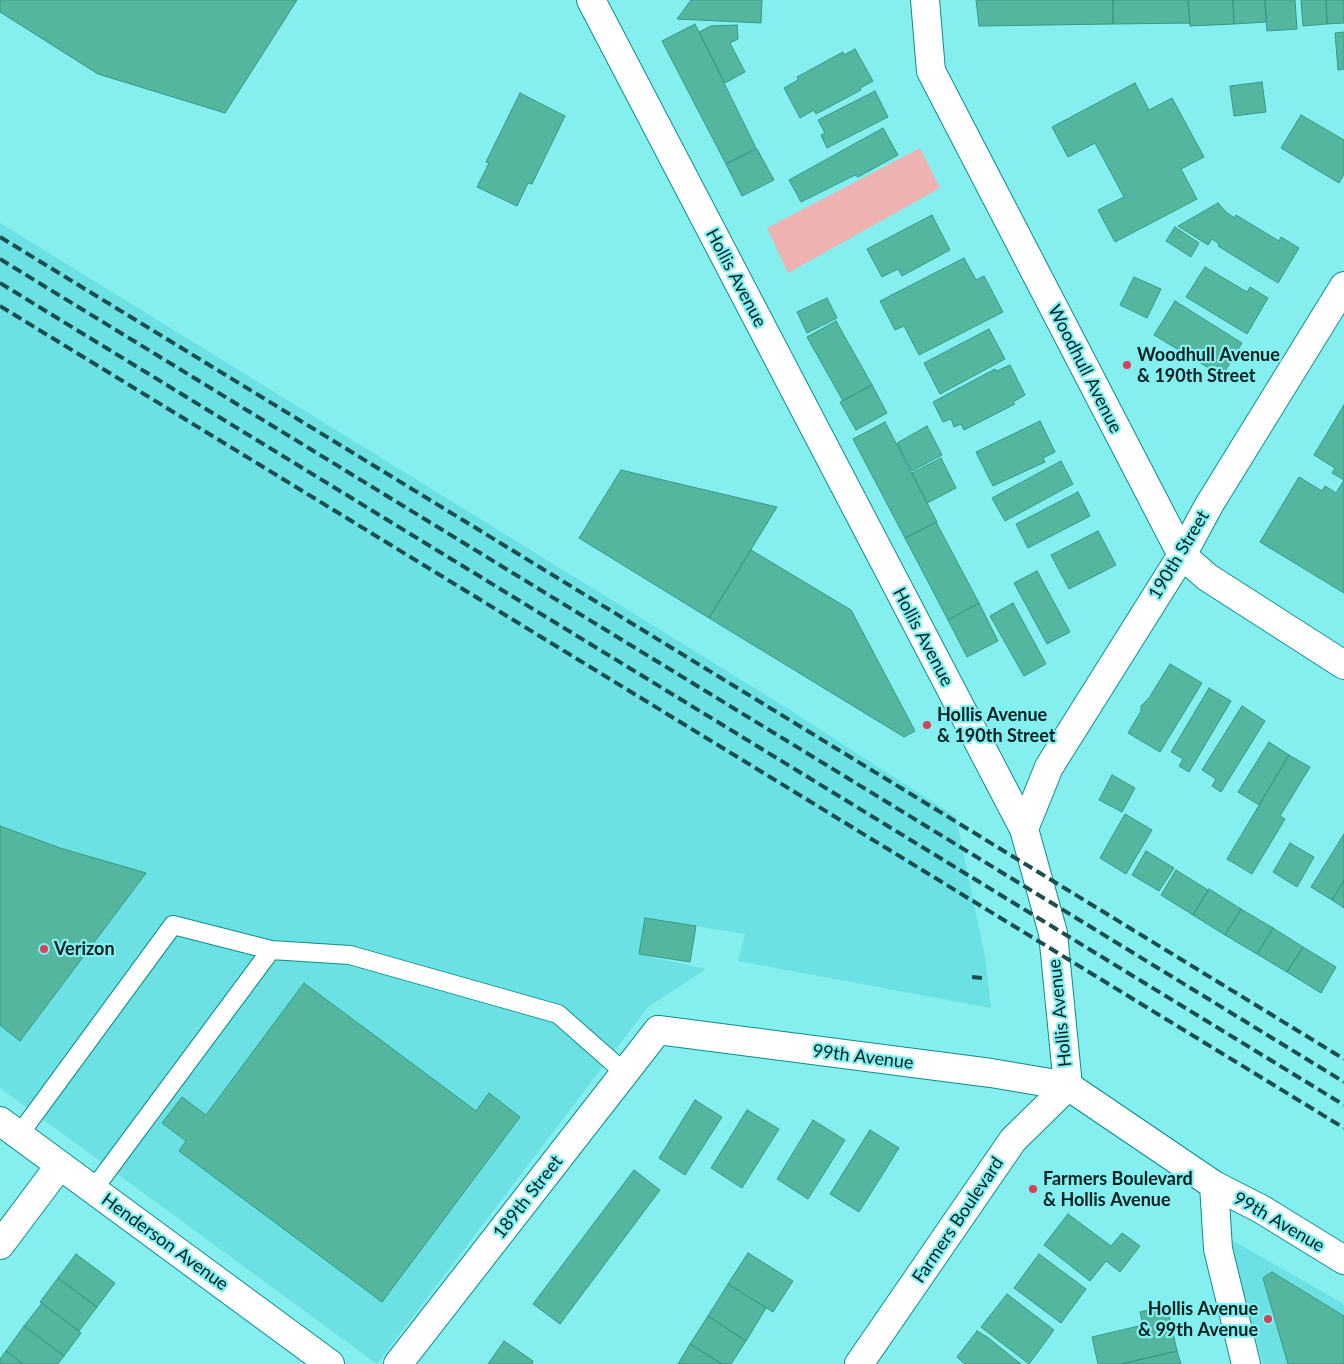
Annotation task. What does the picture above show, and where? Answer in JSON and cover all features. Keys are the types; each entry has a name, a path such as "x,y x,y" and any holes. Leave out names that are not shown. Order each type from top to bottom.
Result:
{"street":[{"name":"Hollis Avenue","path":"591,0 1024,829 1053,933 1068,1086 1214,1185"},
{"name":"Woodhull Avenue","path":"925,0 931,71 1182,555 1207,578 1344,665"},
{"name":"190th Street","path":"1024,829 1048,767 1182,555 1209,505 1344,286"},
{"name":"99th Avenue","path":"658,1030 990,1073 1068,1086"},
{"name":"189th Street","path":"398,1364 658,1030"},
{"name":"Farmers Boulevard","path":"859,1364 1012,1140 1068,1086"},
{"name":"Henderson Avenue","path":"10,1128 330,1364"},
{"path":"0,1245 60,1165"},
{"name":"99th Avenue","path":"1214,1185 1260,1209 1344,1260"},
{"path":"1214,1185 1218,1250 1246,1364"}],"lane":[{"path":"10,1128 173,925 271,950 350,954 558,1014 625,1073"},
{"path":"93,1190 271,950"}],"shaded area":[{"path":"920,148 940,188 788,273 767,228"},
{"path":"0,223 782,705 956,817 985,957 991,1008 738,961 745,934 646,918 639,954 706,969 648,1007 377,1364 0,1088"},
{"path":"1228,1238 1344,1304 1344,1364 1263,1364"}],"building":[{"path":"0,0 297,0 225,113 98,74 0,12"},
{"path":"691,0 762,0 761,23 677,19"},
{"path":"976,0 1113,0 1113,24 979,26"},
{"path":"1113,0 1188,0 1190,23 1113,24"},
{"path":"1188,0 1233,0 1234,24 1190,26"},
{"path":"1233,0 1265,0 1266,22 1234,24"},
{"path":"1265,0 1295,0 1297,29 1267,31"},
{"path":"1301,0 1326,0 1327,24 1303,26"},
{"path":"1326,0 1344,0 1344,23 1327,24"},
{"path":"695,24 756,148 726,164 662,41"},
{"path":"737,25 738,39 730,43 745,72 725,83 699,32 711,26"},
{"path":"1344,32 1344,69 1338,70 1335,33"},
{"path":"855,49 873,81 860,88 861,90 816,114 814,110 800,118 784,88 798,80 797,77 843,52 844,55"},
{"path":"1262,82 1266,112 1234,116 1230,86"},
{"path":"1135,83 1149,110 1172,98 1204,157 1181,169 1197,199 1115,242 1098,210 1124,197 1095,143 1068,157 1052,127"},
{"path":"875,91 888,117 827,148 821,135 825,133 818,120"},
{"path":"520,93 565,116 532,184 528,183 517,206 477,187 489,163 486,162"},
{"path":"1301,115 1344,140 1344,174 1339,183 1281,148"},
{"path":"883,128 898,155 858,177 855,175 801,202 789,180"},
{"path":"757,149 774,180 742,196 726,164"},
{"path":"1218,203 1227,213 1235,218 1236,215 1279,241 1281,237 1299,248 1278,283 1218,246 1219,244 1212,239 1208,245 1178,226"},
{"path":"932,215 950,250 902,276 898,269 882,277 867,249"},
{"path":"1175,227 1199,243 1191,257 1166,241"},
{"path":"964,258 976,280 984,276 1003,312 919,355 904,326 895,330 880,301"},
{"path":"1205,267 1247,292 1250,287 1268,298 1247,334 1186,297"},
{"path":"1134,277 1161,289 1147,318 1120,305"},
{"path":"827,298 837,318 807,333 797,312"},
{"path":"1175,301 1242,343 1222,376 1154,335"},
{"path":"836,321 872,385 843,401 807,337"},
{"path":"989,329 1005,359 940,394 924,363"},
{"path":"1010,365 1025,395 1013,402 1015,404 964,430 961,424 954,427 951,419 943,422 933,402 995,369 997,371"},
{"path":"872,385 887,413 856,430 840,402"},
{"path":"1344,405 1344,480 1332,473 1335,468 1314,455"},
{"path":"1040,421 1055,452 1043,458 1045,462 993,486 976,452"},
{"path":"885,422 937,522 905,538 853,439"},
{"path":"927,426 942,455 912,471 897,443"},
{"path":"941,458 956,488 927,503 912,473"},
{"path":"1061,461 1073,484 1005,521 992,498"},
{"path":"621,470 777,507 709,618 579,538"},
{"path":"1299,477 1322,491 1325,486 1336,493 1344,480 1344,593 1260,542"},
{"path":"1078,492 1090,516 1028,548 1016,524"},
{"path":"936,522 979,603 948,620 905,538"},
{"path":"1098,531 1116,565 1069,589 1051,555"},
{"path":"751,550 851,610 915,731 904,737 709,618"},
{"path":"1037,571 1070,632 1047,644 1014,583"},
{"path":"979,603 998,641 967,657 948,620"},
{"path":"1013,603 1046,664 1024,676 990,616"},
{"path":"1170,664 1202,683 1160,752 1128,733 1141,711 1141,706 1149,698"},
{"path":"1209,688 1231,701 1189,772 1179,766 1183,759 1171,752"},
{"path":"1242,706 1265,721 1221,792 1212,786 1216,779 1202,770"},
{"path":"1269,742 1289,755 1259,805 1238,792"},
{"path":"1289,755 1310,767 1280,816 1285,819 1252,874 1227,859"},
{"path":"1112,775 1135,788 1122,812 1099,800"},
{"path":"1125,814 1152,830 1126,874 1100,858"},
{"name":"Verizon","path":"0,826 60,848 146,873 20,1041 0,1025"},
{"path":"1344,834 1344,881 1332,900 1311,887"},
{"path":"1290,843 1314,857 1297,887 1273,872"},
{"path":"1146,851 1174,868 1159,891 1132,875"},
{"path":"1176,870 1208,890 1193,915 1161,895"},
{"path":"1344,881 1344,908 1332,900"},
{"path":"1209,889 1241,909 1225,935 1193,915"},
{"path":"1241,909 1273,928 1257,954 1225,935"},
{"path":"645,918 696,926 690,962 639,954"},
{"path":"1273,928 1303,947 1287,972 1257,954"},
{"path":"1303,947 1336,967 1321,993 1287,972"},
{"path":"304,983 476,1111 489,1093 520,1117 382,1302 179,1151 186,1141 162,1123 182,1097 206,1115"},
{"path":"695,1100 722,1117 685,1175 659,1158"},
{"path":"747,1110 779,1129 742,1188 711,1168"},
{"path":"813,1120 845,1140 808,1199 777,1179"},
{"path":"870,1130 899,1148 859,1212 830,1194"},
{"path":"634,1170 660,1190 560,1324 533,1304"},
{"path":"1068,1214 1111,1246 1122,1233 1140,1246 1120,1272 1106,1261 1090,1281 1044,1245"},
{"path":"748,1253 793,1281 773,1312 728,1284"},
{"path":"76,1254 115,1283 97,1307 58,1278"},
{"path":"1039,1254 1086,1289 1061,1323 1014,1288"},
{"path":"1272,1272 1344,1316 1344,1364 1288,1364 1263,1278"},
{"path":"58,1278 97,1307 79,1331 40,1302"},
{"path":"728,1284 766,1308 746,1341 708,1316"},
{"path":"1007,1294 1054,1330 1029,1364 981,1327"},
{"path":"42,1303 81,1333 64,1356 24,1326"},
{"path":"1167,1306 1177,1351 1121,1364 1098,1364 1092,1337 1143,1325 1140,1312"},
{"path":"708,1316 746,1341 731,1364 722,1364 690,1344"},
{"path":"24,1326 64,1356 58,1364 23,1364 6,1351"},
{"path":"977,1331 1021,1364 965,1364 957,1357"},
{"path":"504,1341 533,1361 532,1364 488,1364"},
{"path":"690,1344 722,1364 678,1364"},
{"path":"6,1351 23,1364 0,1364 0,1359"},
{"path":"1177,1351 1181,1364 1121,1364"}],"railway":[{"path":"0,237 1344,1059"},
{"path":"0,259 1344,1082"},
{"path":"0,283 1344,1105"},
{"path":"0,306 1344,1128"},
{"path":"972,977 982,978"}],"place":[{"name":"Woodhull Avenue & 190th Street","path":"1127,365"},
{"name":"Hollis Avenue & 190th Street","path":"927,725"},
{"name":"Verizon","path":"44,949"},
{"name":"Farmers Boulevard & Hollis Avenue","path":"1033,1189"},
{"name":"Hollis Avenue & 99th Avenue","path":"1268,1319"}]}
